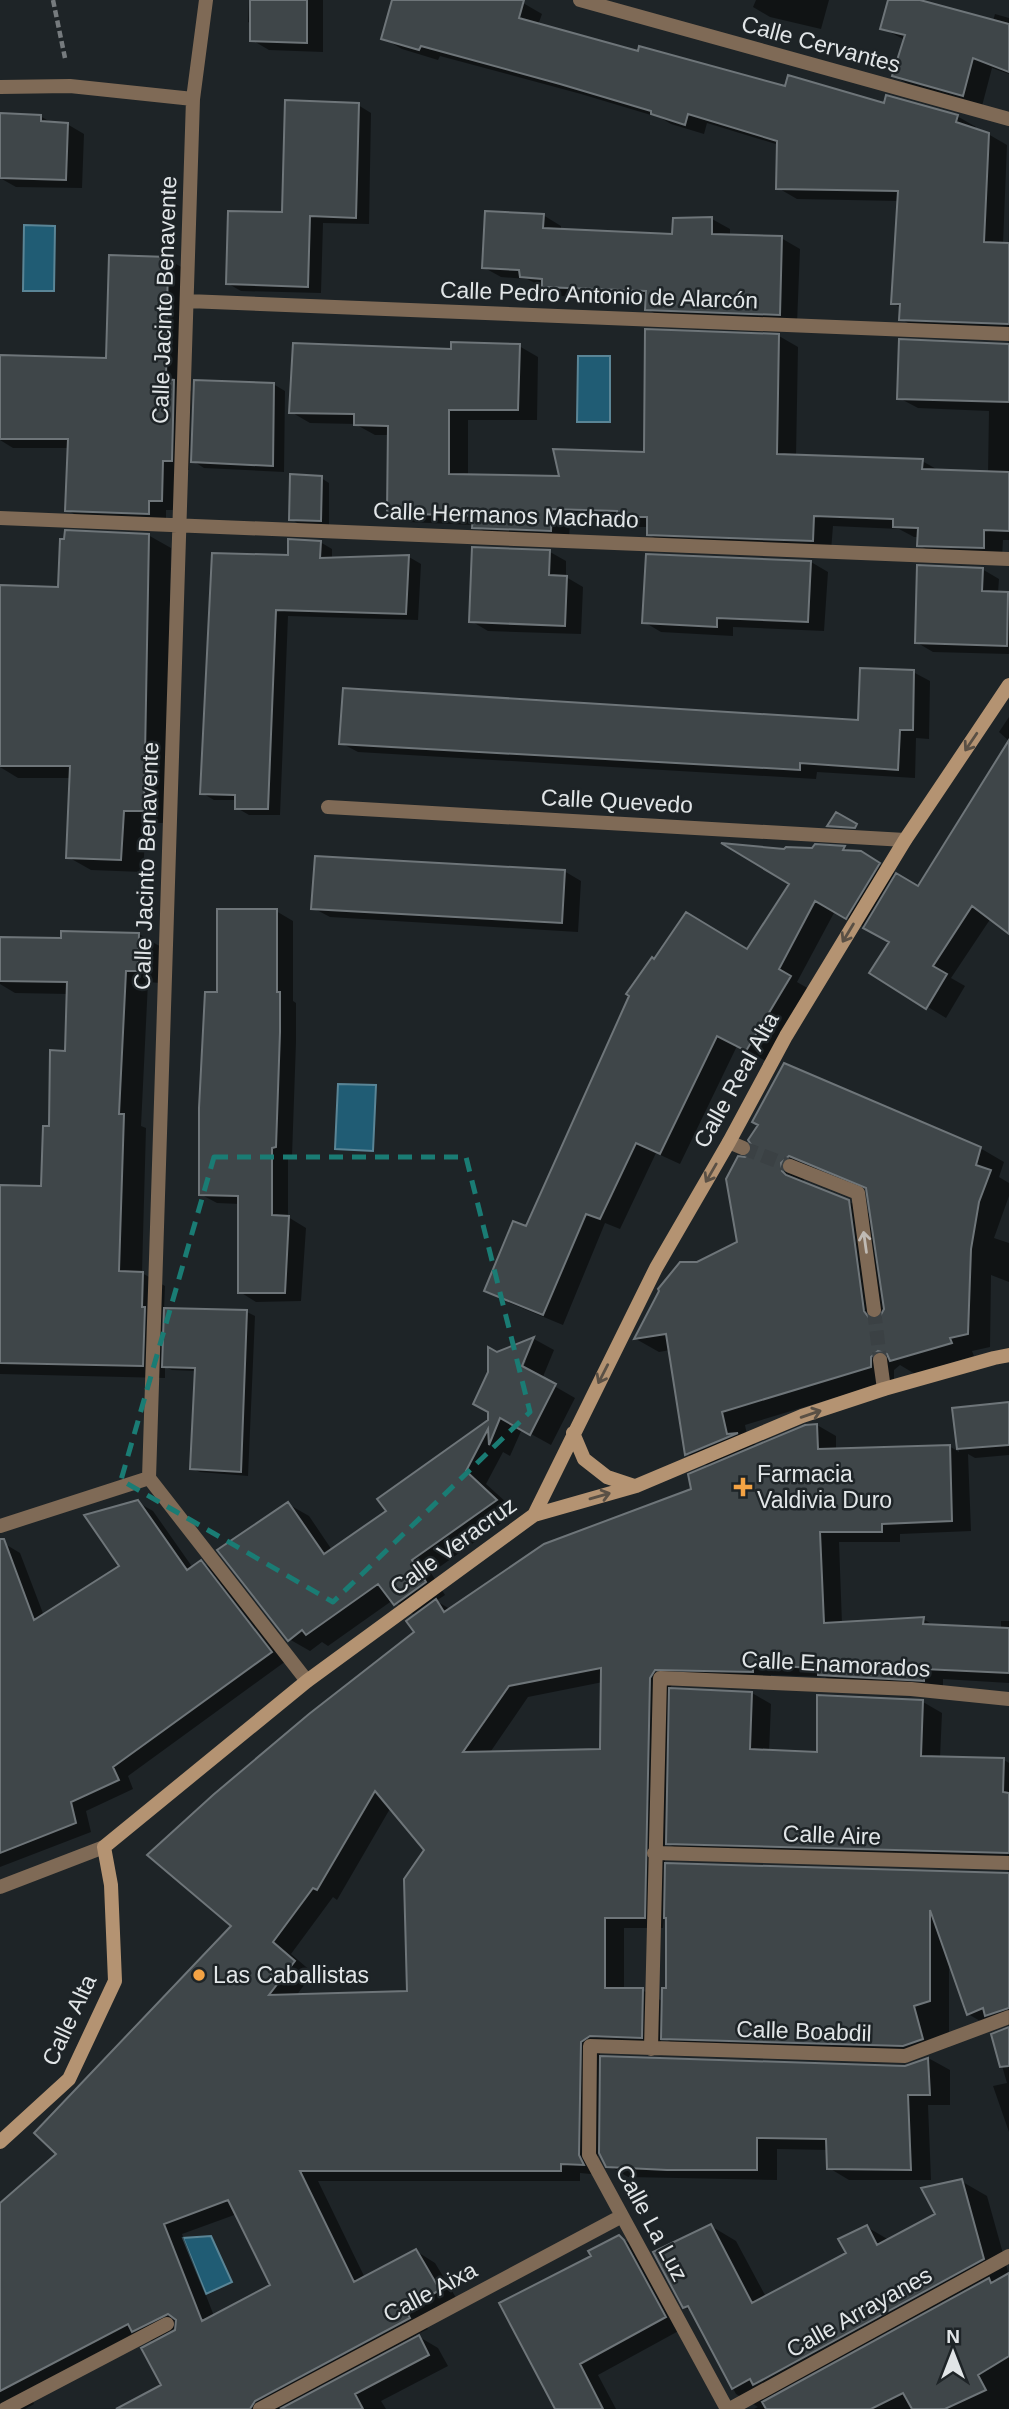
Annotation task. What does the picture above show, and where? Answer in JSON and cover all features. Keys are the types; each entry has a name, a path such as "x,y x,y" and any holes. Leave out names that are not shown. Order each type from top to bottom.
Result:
{"street":[{"name":"Calle Jacinto Benavente","path":"149,1478 193,99 206,0"},
{"name":"Calle Cervantes","path":"580,0 1009,119"},
{"path":"0,87 71,86 193,99"},
{"name":"Calle Pedro Antonio de Alarcón","path":"187,301 1009,334"},
{"name":"Calle Hermanos Machado","path":"0,518 1009,559"},
{"name":"Calle Real Alta","path":"534,1515 656,1268 786,1036 905,840 1009,685"},
{"name":"Calle Quevedo","path":"327,807 905,840"},
{"path":"729,1142 743,1149"},
{"path":"789,1166 858,1193 874,1310"},
{"name":"Calle Veracruz","path":"104,1847 307,1681 534,1515 635,1486 802,1416 994,1357 1009,1356"},
{"path":"880,1360 884,1389"},
{"path":"573,1433 584,1459 607,1478 635,1486"},
{"path":"0,1526 149,1478 307,1681"},
{"name":"Calle Enamorados","path":"654,1853 660,1678 911,1689 1009,1699"},
{"path":"0,1887 104,1847"},
{"name":"Calle Alta","path":"0,2142 69,2079 115,1981 111,1885 104,1847"},
{"path":"650,2049 654,1853"},
{"name":"Calle Aire","path":"654,1853 1009,1863"},
{"name":"Calle Boabdil","path":"590,2046 905,2056 1009,2017"},
{"name":"Calle La Luz","path":"590,2046 589,2155 729,2409"},
{"name":"Calle Aixa","path":"260,2409 622,2216"},
{"name":"Calle Arrayanes","path":"729,2409 1009,2256"},
{"path":"5,2409 167,2324"}],"path":[{"path":"53,0 71,86"}],"highlighted area":[{"path":"214,1157 466,1157 530,1412 333,1602 121,1480"}],"water":[{"path":"24,225 55,226 54,291 23,291"},
{"path":"578,356 610,356 610,422 577,422"},
{"path":"338,1084 376,1085 373,1151 335,1149"},
{"path":"211,2236 232,2282 206,2294 183,2238"}],"building":[{"path":"250,0 307,0 307,43 250,41"},
{"path":"392,0 524,0 519,18 638,51 639,46 785,86 788,75 884,103 886,95 958,115 956,122 989,133 984,242 1009,243 1009,324 899,320 900,304 891,304 898,191 776,189 777,141 688,114 685,125 651,114 651,111 560,84 421,46 419,50 381,39"},
{"path":"888,0 920,0 1009,24 1009,72 973,58 963,96 892,76 905,35 880,29"},
{"path":"285,100 359,103 356,218 310,216 308,287 226,284 228,211 282,212"},
{"path":"0,113 41,115 41,121 68,123 66,180 0,178"},
{"path":"485,211 544,214 543,228 672,234 673,218 712,217 712,234 782,236 780,315 645,310 646,291 542,287 542,279 520,277 519,270 482,268"},
{"path":"109,255 168,257 166,379 174,380 172,461 163,461 162,501 149,501 149,514 65,511 68,439 0,439 0,355 106,358"},
{"path":"645,329 779,334 777,454 923,459 922,469 1009,472 1009,531 984,530 984,548 917,546 918,528 893,527 893,519 814,516 813,541 647,535 647,517 617,517 617,511 552,509 551,531 472,528 473,516 387,513 388,426 354,425 354,414 289,413 293,343 451,349 451,342 520,344 518,410 449,410 449,474 559,476 553,449 644,452"},
{"path":"899,339 1009,344 1009,402 897,399"},
{"path":"194,380 274,383 273,466 191,462"},
{"path":"290,474 322,476 321,521 289,520"},
{"path":"65,530 149,534 144,811 124,811 121,860 66,858 70,766 0,766 0,585 58,587 60,539 64,539"},
{"path":"288,539 321,541 320,558 409,555 406,614 276,610 268,809 235,809 235,795 200,794 212,553 288,555"},
{"path":"472,547 550,550 549,575 567,576 565,626 469,622"},
{"path":"646,554 811,561 808,622 717,618 717,627 642,623"},
{"path":"917,565 983,568 982,591 1008,592 1007,646 915,643"},
{"path":"860,668 914,670 913,730 900,730 898,770 800,763 800,770 339,744 343,688 858,720"},
{"path":"1009,740 1009,934 972,906 933,966 947,974 926,1009 869,973 889,942 863,928 896,873 918,886"},
{"path":"836,812 857,824 855,828 827,826"},
{"path":"721,843 784,849 812,848 815,844 845,846 843,850 861,851 880,863 846,919 815,901 779,969 791,976 746,1051 717,1036 660,1154 636,1143 600,1219 586,1214 543,1315 484,1291 513,1221 526,1226 629,996 626,994 652,957 654,959 686,912 747,949 789,884"},
{"path":"315,856 565,870 562,923 311,909"},
{"path":"217,909 277,909 280,1032 276,1147 272,1148 272,1215 289,1216 285,1293 238,1293 238,1196 199,1195 199,1108 205,992 217,992"},
{"path":"61,931 139,933 138,971 126,971 119,1114 124,1114 119,1271 143,1272 143,1366 0,1363 0,1185 41,1186 43,1126 49,1126 50,1050 65,1051 67,982 0,981 0,937 61,938"},
{"path":"784,1063 981,1147 976,1165 991,1170 979,1202 971,1249 968,1334 950,1338 952,1343 890,1361 887,1354 878,1351 871,1357 871,1367 722,1412 727,1434 738,1433 685,1455 666,1334 634,1339 658,1289 680,1262 697,1262 737,1242 726,1179 738,1156 745,1157 752,1152 748,1140 758,1125 752,1122","holes":["789,1156 866,1188 884,1309 879,1318 870,1319 864,1311 849,1200 786,1175 782,1171 781,1163"]},
{"path":"164,1308 247,1310 241,1472 190,1469 195,1368 162,1367"},
{"path":"534,1337 522,1366 556,1384 530,1435 500,1418 489,1445 488,1429 466,1471 497,1500 412,1560 426,1582 394,1605 378,1584 306,1635 302,1630 288,1641 217,1550 288,1502 324,1554 386,1511 377,1499 488,1420 488,1412 473,1404 488,1372 488,1347 497,1352"},
{"path":"1009,1402 1009,1445 957,1449 952,1408"},
{"path":"817,1424 818,1449 950,1445 952,1521 882,1524 882,1532 820,1532 824,1623 924,1617 923,1624 1009,1628 1009,1673 924,1669 924,1681 818,1675 818,1668 753,1665 753,1672 655,1670 650,1678 645,1918 605,1918 605,1988 643,1988 642,2038 590,2036 581,2042 579,2155 584,2165 561,2164 561,2171 300,2171 354,2282 416,2249 440,2290 405,2309 410,2318 255,2401 250,2409 116,2409 161,2385 141,2348 175,2330 176,2320 168,2314 132,2332 128,2324 0,2391 0,2203 56,2154 34,2133 231,1926 147,1855 309,1714 414,1632 406,1621 436,1599 444,1612 544,1544 691,1489 688,1474 805,1425","holes":["601,1668 600,1749 463,1752 509,1686","375,1791 424,1850 404,1879 407,1991 269,1995 295,1961 273,1942 313,1888 317,1890","228,2200 270,2285 202,2321 164,2224"]},
{"path":"138,1500 187,1570 201,1560 272,1652 113,1767 119,1780 71,1802 76,1823 0,1853 0,1539 4,1539 34,1620 119,1566 84,1515"},
{"path":"669,1688 752,1692 750,1749 817,1752 817,1695 923,1700 921,1756 1004,1758 1003,1792 1009,1793 1009,1853 666,1844"},
{"path":"665,1863 1009,1873 1009,2008 985,2016 983,2008 967,2015 930,1910 930,2001 914,2006 923,2039 903,2046 661,2039 662,1988 666,1988"},
{"path":"1009,2027 1009,2066 1000,2067 991,2034"},
{"path":"600,2056 905,2066 928,2058 930,2095 908,2095 911,2170 827,2169 826,2139 757,2138 757,2170 606,2167 599,2153"},
{"path":"962,2179 984,2259 753,2385 750,2379 732,2389 688,2306 683,2308 653,2252 711,2224 752,2303 846,2253 838,2239 867,2225 877,2245 935,2214 921,2188"},
{"path":"619,2235 666,2317 580,2364 603,2409 555,2409 499,2303 591,2256 588,2251"},
{"path":"1009,2273 1009,2356 978,2375 986,2390 945,2409 912,2409 903,2393 871,2409 766,2409 762,2402 989,2278 991,2283"},
{"path":"419,2335 429,2355 355,2394 363,2409 280,2409"}],"tunnel":[{"path":"743,1148 790,1166"},
{"path":"874,1310 880,1360"}],"place":[{"name":"Farmacia Valdivia Duro","path":"743,1487"},
{"name":"Las Caballistas","path":"199,1975"}]}
